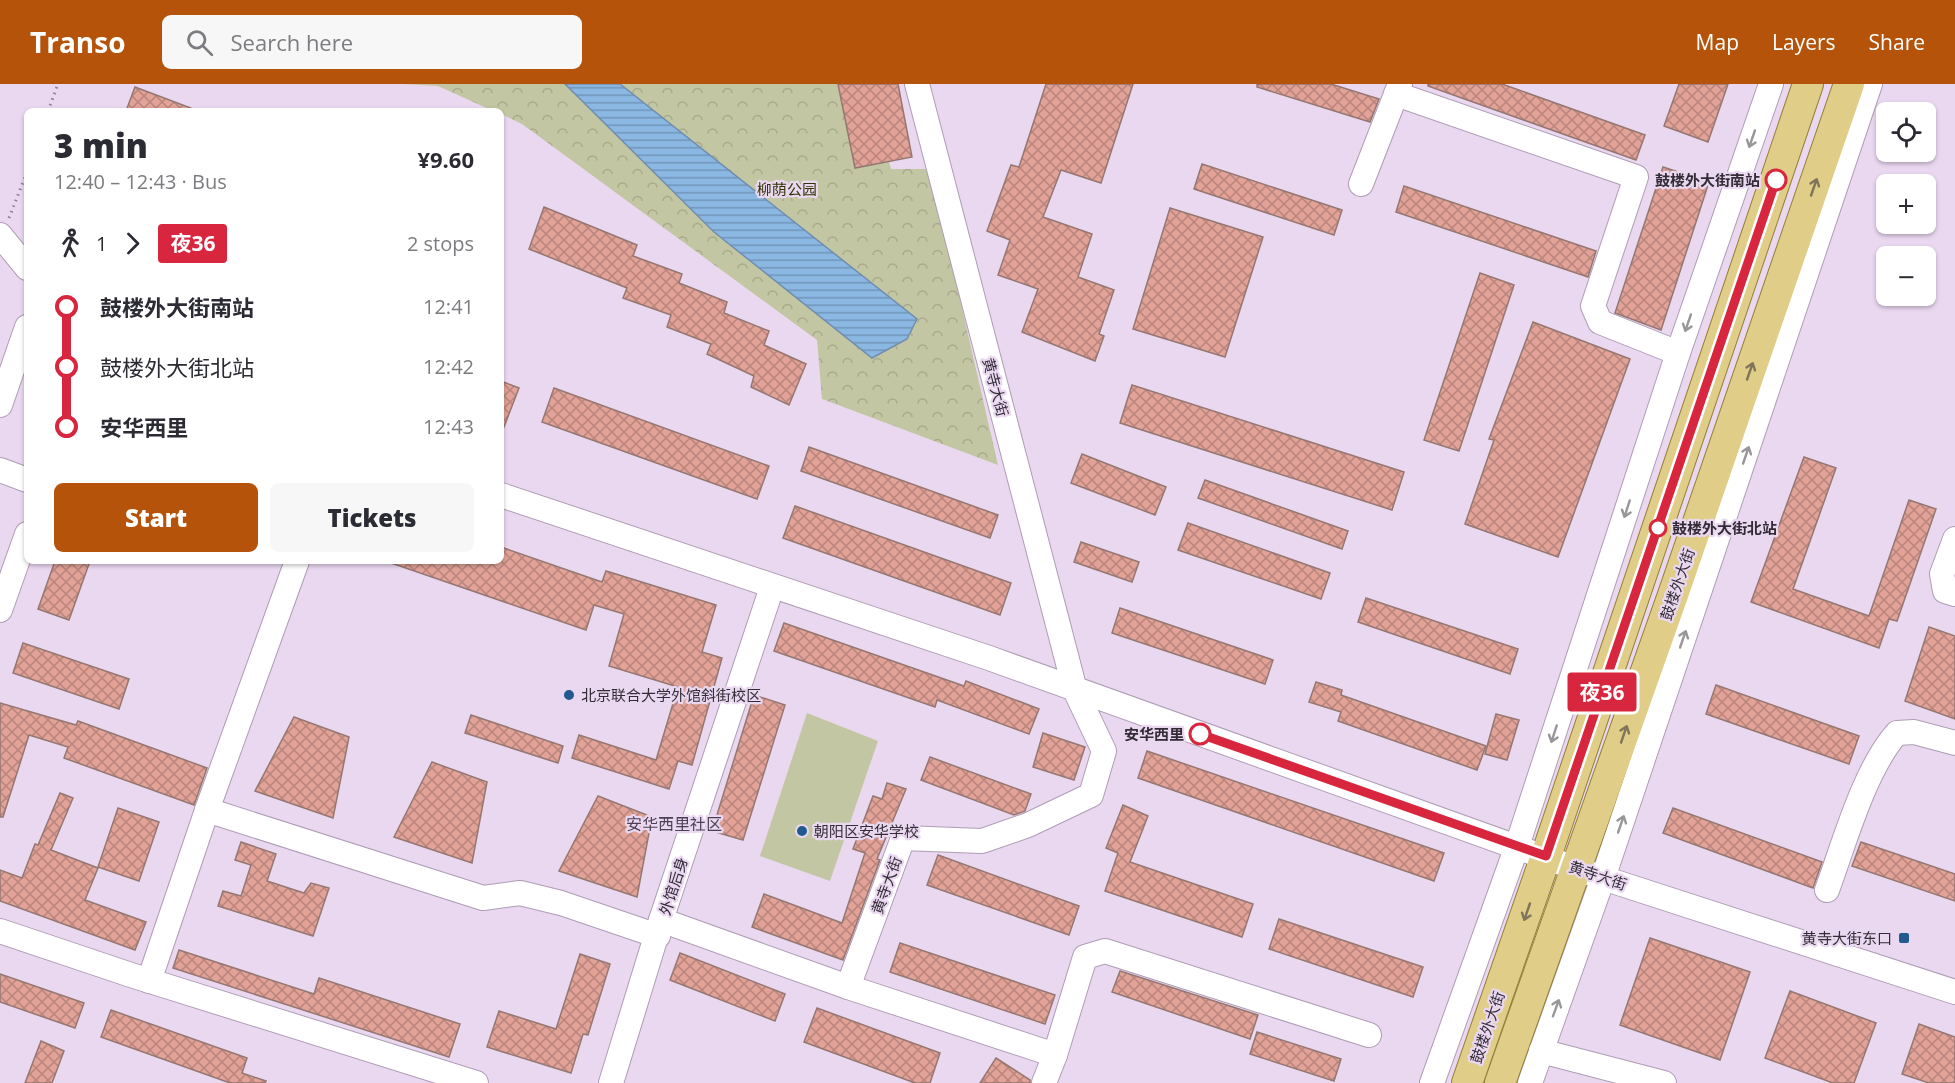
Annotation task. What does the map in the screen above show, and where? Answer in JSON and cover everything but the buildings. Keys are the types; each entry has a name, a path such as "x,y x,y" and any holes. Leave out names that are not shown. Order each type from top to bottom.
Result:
{"main road":[{"name":"鼓楼外大街","path":"1467,1083 1808,84"},
{"name":"鼓楼外大街","path":"1500,1083 1590,873 1849,84"}],"street":[{"name":"黄寺大街","path":"848,987 903,838 982,841 1028,825 1091,795 1104,751 1075,690 917,84"},
{"path":"1432,1083 1517,846 1678,353 1771,84"},
{"name":"鼓楼外大街","path":"1530,1083 1590,873 1870,84"},
{"path":"1361,184 1398,89 1636,177 1593,306 1600,322 1678,353"},
{"path":"1,236 24,264"},
{"path":"0,405 24,336"},
{"path":"0,470 24,479"},
{"name":"黄寺大街","path":"504,496 989,658 1590,873 1955,992"},
{"path":"1949,584 1955,540"},
{"path":"0,610 24,542"},
{"path":"149,981 207,810 296,564"},
{"name":"外馆后身","path":"611,1083 772,586"},
{"path":"1827,890 1859,801 1886,744 1897,733 1914,732 1955,743"},
{"path":"207,810 483,898 520,893 660,928 1055,1055"},
{"path":"0,931 149,981 476,1083"},
{"path":"1044,1083 1085,957 1105,951 1370,1035"},
{"path":"1541,1051 1664,1083"}],"path":[{"path":"49,108 58,84"},
{"path":"1,236 24,179"}],"green space":[{"name":"柳荫公园","path":"403,84 868,84 891,169 930,169 998,465 822,399 817,340 522,124 504,115 504,108 486,108 438,86"},
{"path":"807,713 878,741 830,881 760,856"}],"water":[{"path":"565,84 620,84 917,319 907,339 872,358 714,232"}],"bus line":[{"name":"夜36","path":"1200,734 1546,856 1776,180"}],"place":[{"name":"鼓楼外大街南站","path":"1776,180"},
{"name":"鼓楼外大街北站","path":"1658,528"},
{"name":"北京联合大学外馆斜街校区","path":"569,695"},
{"name":"安华西里","path":"1200,734"},
{"name":"朝阳区安华学校","path":"802,831"},
{"name":"黄寺大街东口","path":"1904,938"}],"district":[{"name":"安华西里社区","path":"674,824"}]}
